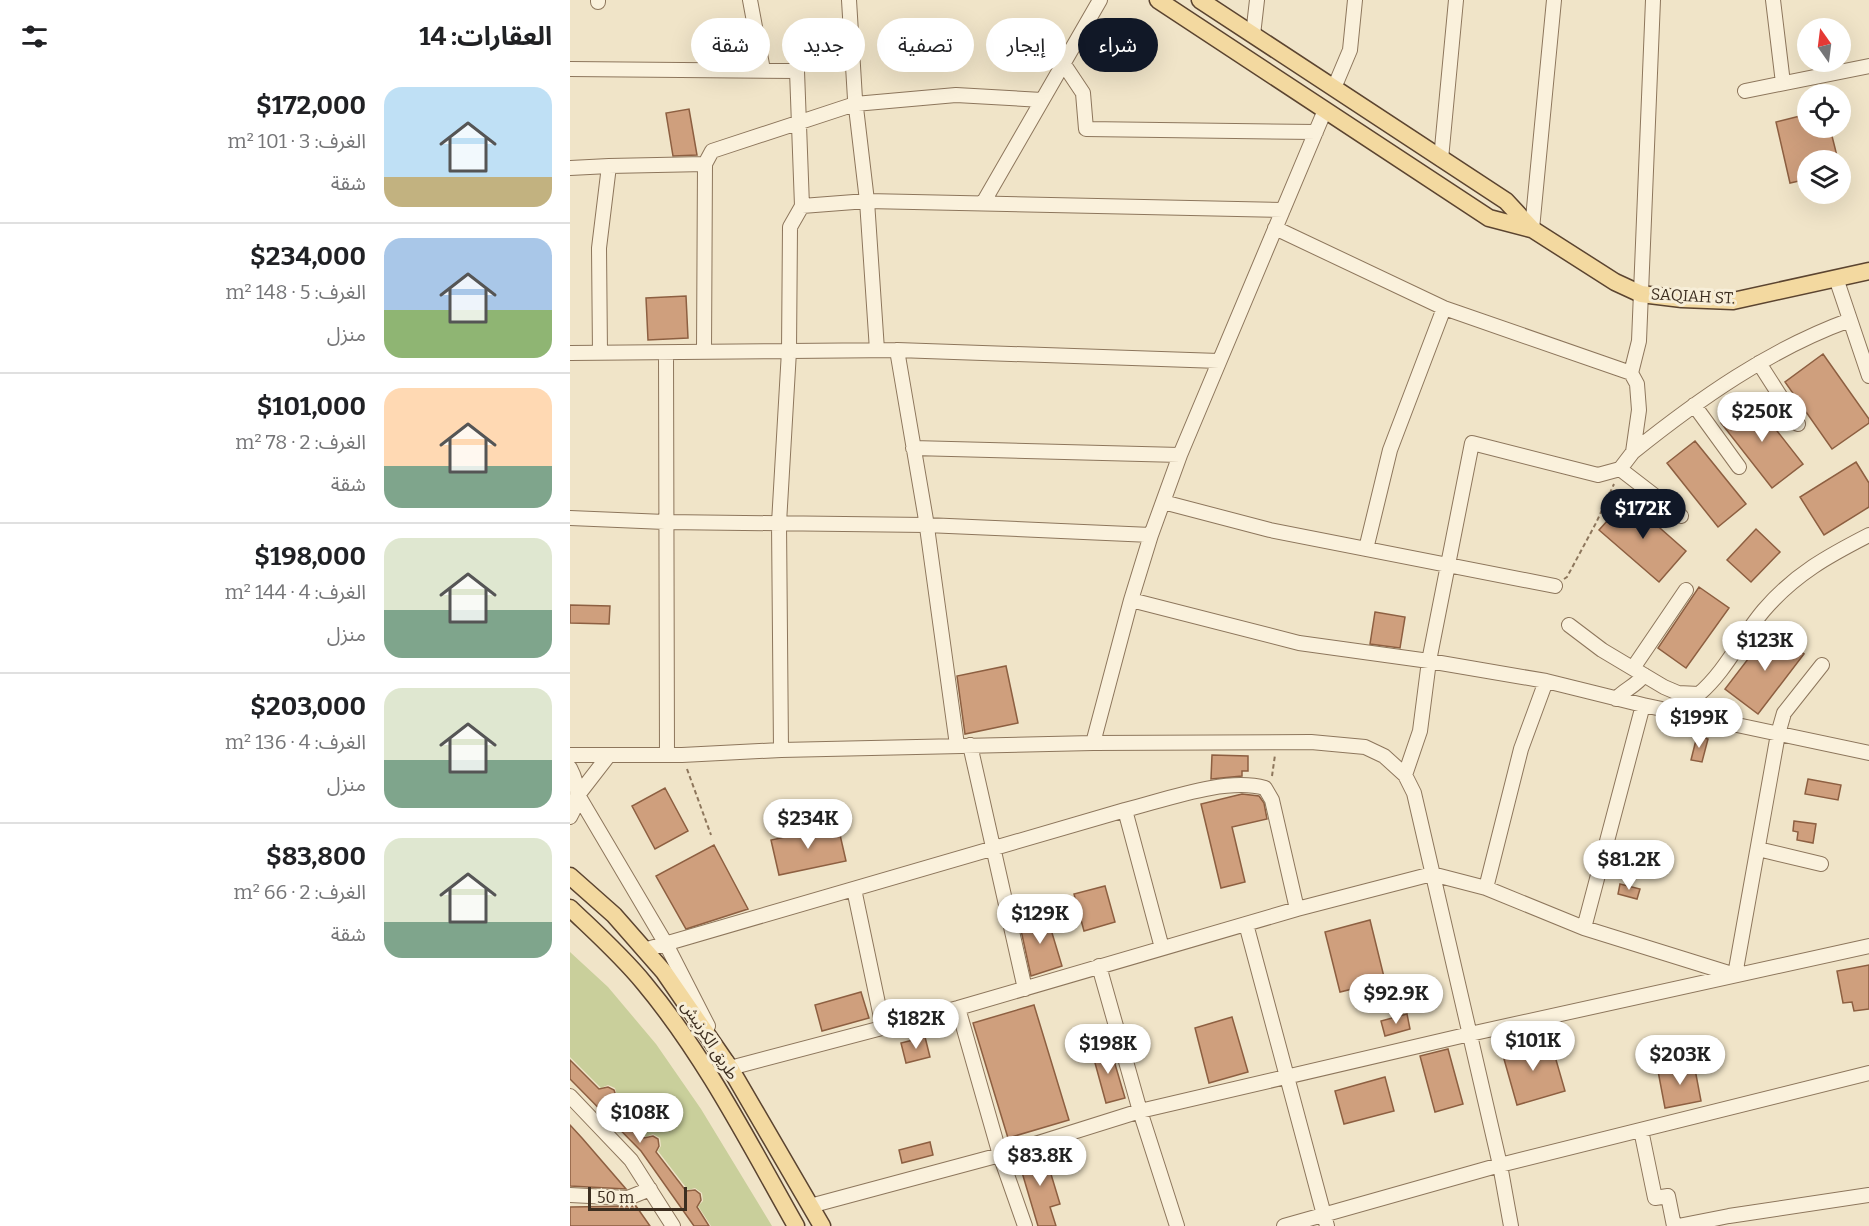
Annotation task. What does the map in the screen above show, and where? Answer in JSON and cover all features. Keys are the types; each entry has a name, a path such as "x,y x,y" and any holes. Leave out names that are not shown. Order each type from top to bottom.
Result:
{"main road":[{"path":"1158,0 1489,218 1532,229"},
{"path":"1200,0 1506,201 1532,229"},
{"name":"SAQIAH ST.","path":"1532,229 1615,282 1641,294 1682,299 1733,301 1869,271"},
{"name":"طريق الكرنيش","path":"570,876 614,915 664,972 730,1068 822,1226"},
{"name":"طريق الكرنيش","path":"570,909 644,982 678,1028 710,1076 796,1226"}],"street":[{"path":"750,0 753,18"},
{"path":"849,0 855,104 867,201 877,350"},
{"path":"1066,60 1100,0"},
{"path":"1253,35 1257,0"},
{"path":"1334,88 1350,50 1355,0"},
{"path":"1441,159 1456,0"},
{"path":"1532,229 1554,0"},
{"path":"1631,373 1639,341 1653,0"},
{"path":"1773,0 1783,83"},
{"path":"1066,66 1083,93 1086,129 1316,132"},
{"path":"1745,91 1869,66"},
{"path":"570,69 691,70"},
{"path":"770,70 797,71 802,206 790,227 789,351 780,523 781,750"},
{"path":"983,203 1059,72"},
{"path":"705,352 705,164 712,151 855,104 956,94 1042,100"},
{"path":"1093,743 1150,535 1180,455 1325,110"},
{"path":"570,168 705,164"},
{"path":"600,353 599,248 609,166"},
{"path":"802,206 867,201 1283,210"},
{"path":"1275,228 1444,308 1631,373 1637,384 1639,410 1633,452"},
{"path":"1836,278 1869,376"},
{"path":"1366,549 1390,450 1444,308"},
{"path":"1405,775 1420,731 1429,661 1472,443 1598,475 1620,469 1633,452 1694,405 1759,363 1815,333 1850,320"},
{"path":"570,353 897,350 1219,362"},
{"path":"897,350 964,745 993,850 1025,989"},
{"path":"666,352 667,755"},
{"path":"1759,363 1798,424"},
{"path":"1694,405 1739,467"},
{"path":"914,448 1180,455"},
{"path":"1620,469 1681,516"},
{"path":"1163,502 1270,530 1555,586"},
{"path":"570,518 666,522 926,525 1150,535"},
{"path":"1569,625 1602,650 1678,693 1699,694 1711,683 1763,611 1793,579 1828,556 1869,535"},
{"path":"1616,699 1625,690 1636,686 1638,671 1686,590"},
{"path":"1131,600 1299,643 1429,661 1546,681 1616,699 1869,753"},
{"path":"1735,975 1778,734 1784,713 1822,665"},
{"path":"1486,888 1521,748 1546,681"},
{"path":"1584,928 1643,705"},
{"path":"570,755 682,755 964,745 1276,742 1365,747 1384,756 1405,775 1414,793 1500,1165 1511,1226"},
{"path":"578,795 609,756"},
{"path":"570,768 576,779 578,795 570,817"},
{"path":"644,950 1125,810 1215,787 1250,784 1265,788 1272,800 1297,909"},
{"path":"578,795 666,944 730,1068 958,1008 1297,909 1432,874 1486,888 1584,928 1735,975"},
{"path":"1125,810 1162,948"},
{"path":"1758,849 1821,864"},
{"path":"854,889 884,1027"},
{"path":"1246,924 1325,1220"},
{"path":"810,1206 1000,1155 1140,1111 1470,1034 1869,946"},
{"path":"1099,966 1140,1111 1177,1226"},
{"path":"958,1008 1000,1155 1025,1226"},
{"path":"1284,1226 1325,1220 1500,1165 1869,1073"},
{"path":"570,1096 631,1160 673,1226"},
{"path":"1641,1130 1655,1198 1668,1196 1676,1226 1869,1195"},
{"path":"570,1195 628,1198 650,1189"}],"path":[{"path":"1555,586 1568,577 1596,523 1620,469"},
{"path":"1265,788 1272,780 1276,742"},
{"path":"682,755 711,835"}],"green space":[{"path":"570,952 608,987 656,1044 701,1109 772,1226 711,1226 698,1206 703,1201 702,1193 695,1188 688,1190 658,1151 661,1146 660,1138 653,1134 646,1137 614,1102 617,1096 615,1088 608,1085 601,1088 570,1057"}],"building":[{"path":"689,109 697,155 673,156 666,113"},
{"path":"1797,117 1797,138 1832,138 1836,150 1797,150 1797,181 1790,183 1776,122"},
{"path":"686,296 688,338 648,340 646,298"},
{"path":"1823,354 1869,419 1869,423 1832,449 1785,382"},
{"path":"1752,399 1803,464 1772,488 1721,423"},
{"path":"1695,441 1746,504 1718,527 1667,463"},
{"path":"1856,462 1869,483 1869,507 1824,535 1800,497"},
{"path":"1627,499 1686,551 1659,582 1599,530"},
{"path":"1756,529 1780,552 1751,582 1727,560"},
{"path":"1699,587 1729,608 1686,668 1658,648"},
{"path":"570,605 610,606 609,624 570,623"},
{"path":"1375,612 1405,617 1400,648 1370,644"},
{"path":"1771,629 1804,654 1758,714 1725,689"},
{"path":"1006,666 1018,723 965,734 957,676"},
{"path":"1697,736 1708,739 1702,762 1691,760"},
{"path":"1212,755 1248,756 1248,771 1242,771 1242,776 1211,779"},
{"path":"1808,779 1841,785 1838,800 1805,794"},
{"path":"665,788 688,831 655,849 632,806"},
{"path":"1242,794 1259,796 1264,803 1267,819 1232,827 1245,882 1221,888 1201,804"},
{"path":"1794,821 1816,824 1813,843 1797,840 1798,832 1793,831"},
{"path":"838,826 846,861 779,875 771,840"},
{"path":"714,845 748,909 686,929 656,876"},
{"path":"1620,884 1640,889 1637,899 1618,894"},
{"path":"1105,886 1115,922 1084,931 1074,894"},
{"path":"1046,913 1062,966 1031,976 1019,921"},
{"path":"1370,920 1385,981 1340,992 1325,932"},
{"path":"1869,965 1869,1009 1854,1011 1852,1002 1843,1003 1837,971"},
{"path":"861,992 869,1018 822,1031 815,1005"},
{"path":"1034,1005 1069,1120 1008,1138 973,1023"},
{"path":"1407,1014 1410,1029 1385,1036 1381,1021"},
{"path":"1232,1017 1248,1072 1209,1083 1195,1028"},
{"path":"925,1037 930,1057 906,1063 901,1043"},
{"path":"1550,1039 1565,1091 1517,1105 1502,1052"},
{"path":"1110,1047 1125,1098 1106,1103 1092,1052"},
{"path":"1448,1049 1463,1104 1435,1112 1420,1056"},
{"path":"570,1060 599,1089 608,1087 614,1090 616,1096 613,1103 644,1138 653,1136 658,1139 659,1146 656,1152 686,1191 695,1190 700,1194 701,1200 697,1207 709,1226 694,1226 641,1151 570,1079"},
{"path":"1694,1064 1701,1101 1665,1108 1658,1071"},
{"path":"1385,1077 1394,1111 1344,1124 1335,1091"},
{"path":"570,1125 582,1138 626,1189 570,1186"},
{"path":"930,1142 933,1155 902,1163 899,1150"},
{"path":"1044,1151 1060,1204 1050,1207 1056,1226 1038,1226 1018,1159"},
{"path":"636,1206 650,1226 570,1226 570,1207"}]}
